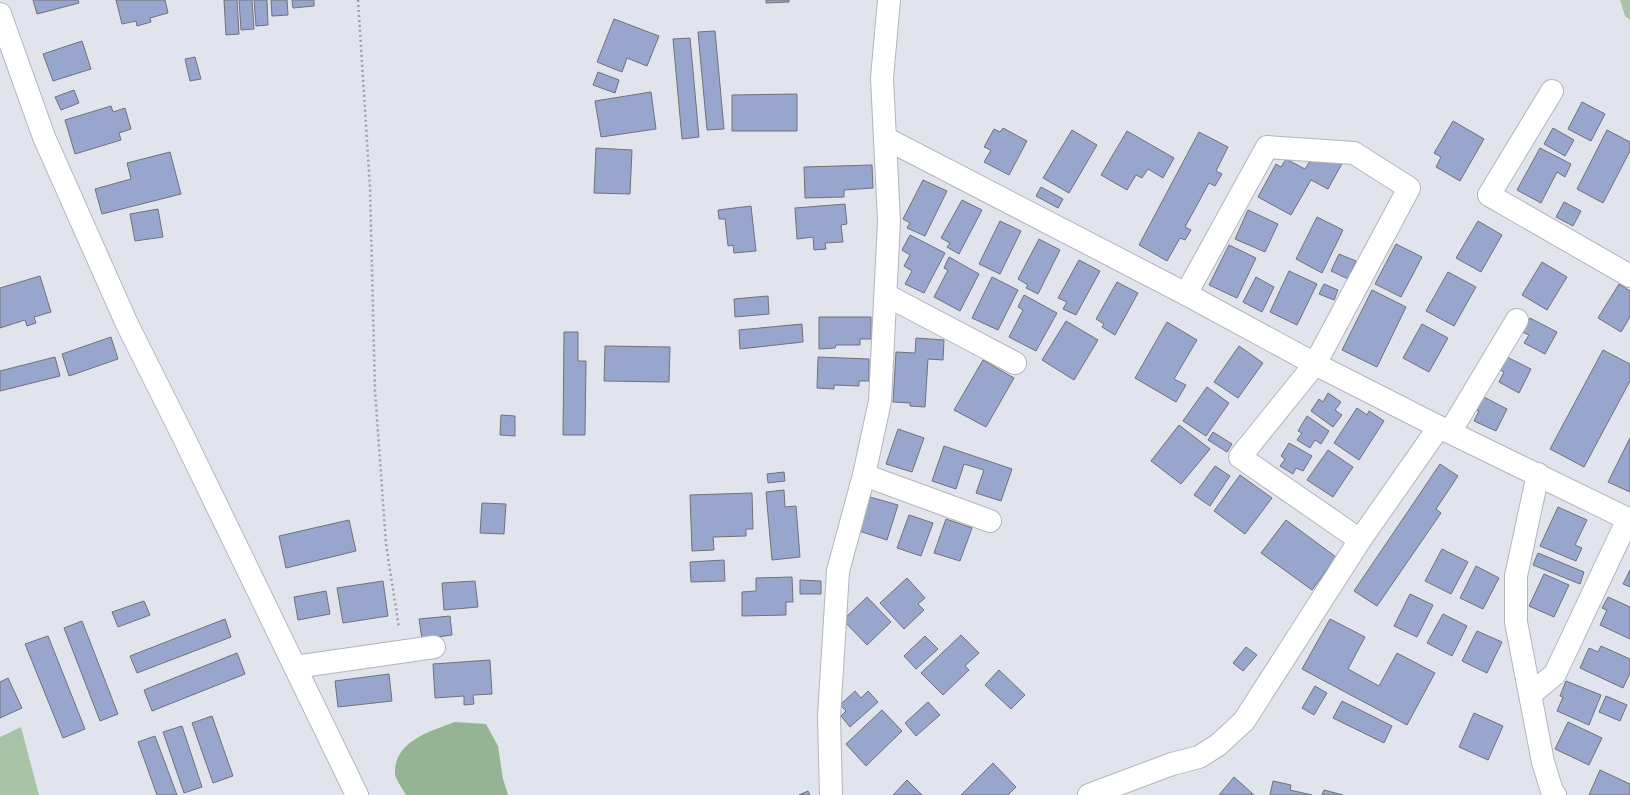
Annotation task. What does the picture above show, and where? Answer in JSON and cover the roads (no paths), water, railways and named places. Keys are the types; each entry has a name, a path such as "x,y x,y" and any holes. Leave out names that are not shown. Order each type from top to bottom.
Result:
{"street":[{"path":"831,795 829,717 838,572 864,475 880,401 889,221 882,78 889,0"},
{"path":"0,14 44,137 127,324 357,795"},
{"path":"1552,91 1489,195 1630,276"},
{"path":"885,138 1186,294 1315,364 1444,430 1629,519 1555,674 1531,694"},
{"path":"1186,294 1267,147 1354,153 1409,188 1315,364 1240,458 1360,540"},
{"path":"886,295 1015,363"},
{"path":"1089,795 1172,764 1199,757 1218,745 1244,721 1360,540 1444,430 1517,320"},
{"path":"1538,474 1516,576 1516,622 1543,762 1552,791 1555,795"},
{"path":"864,475 990,521"},
{"path":"295,667 434,647"}]}
